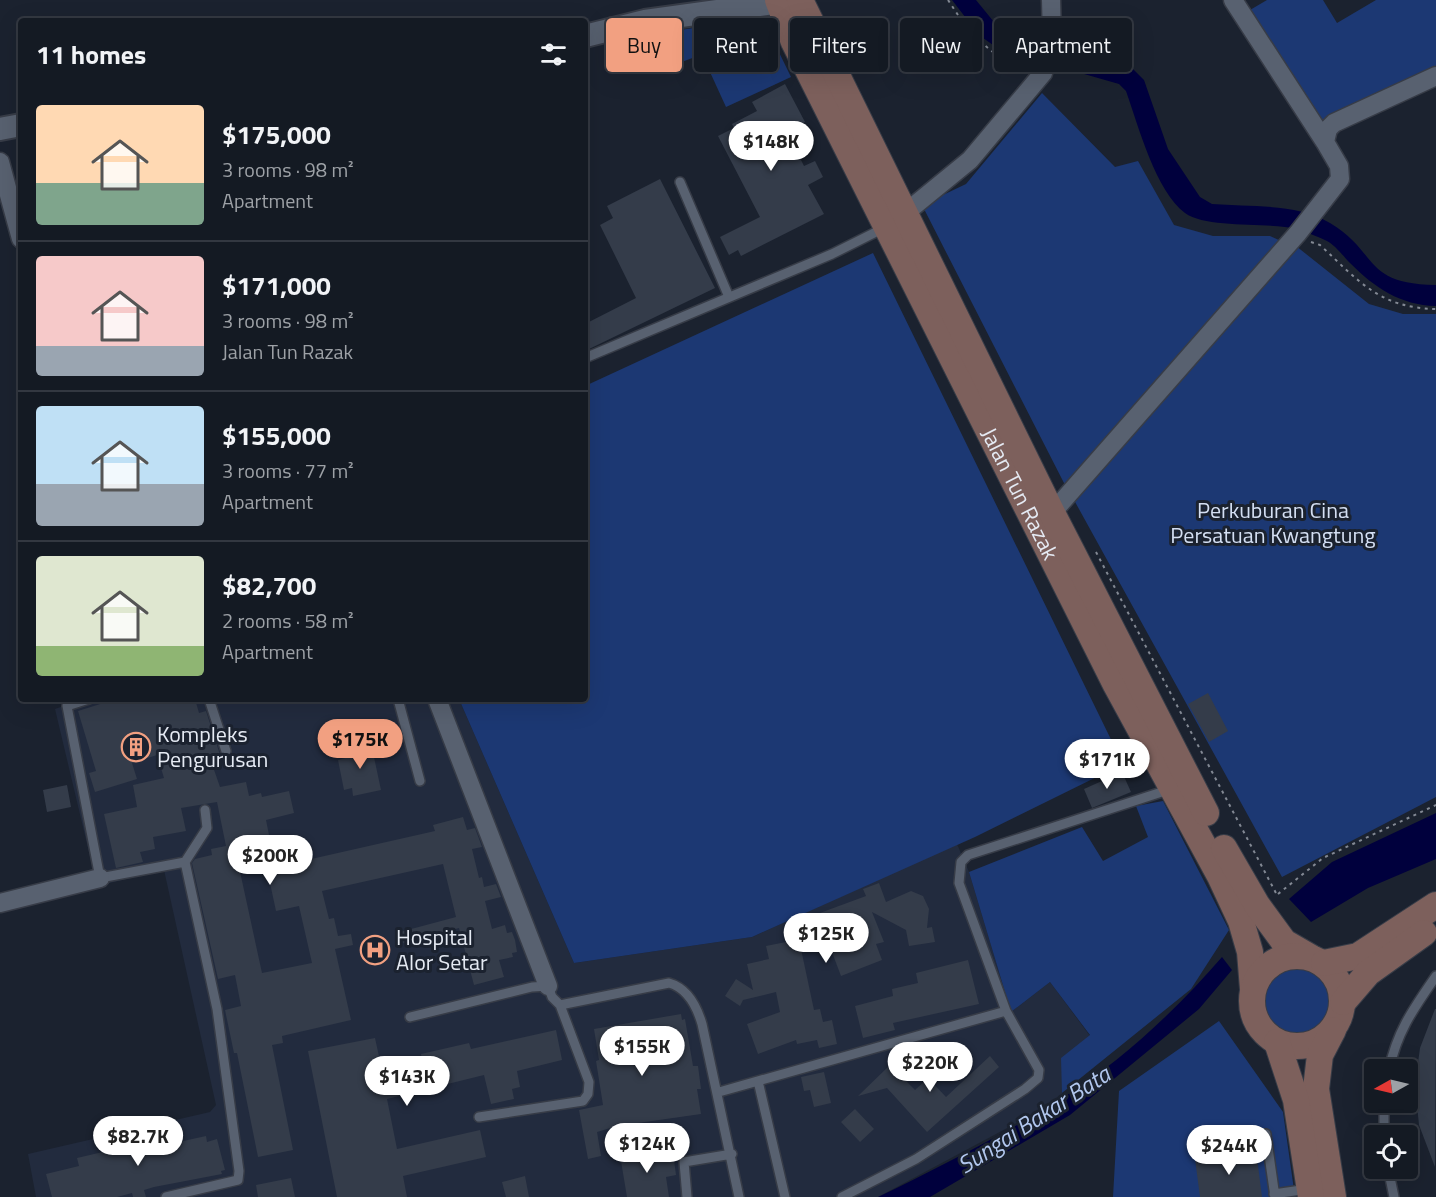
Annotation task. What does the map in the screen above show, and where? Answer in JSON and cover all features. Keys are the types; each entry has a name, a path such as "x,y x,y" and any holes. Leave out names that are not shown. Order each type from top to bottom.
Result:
{"main road":[{"name":"Jalan Tun Razak","path":"789,1 795,42 895,221 1052,513 1220,839 1257,905 1284,942 1317,960"},
{"name":"Jalan Tun Razak","path":"895,221 1115,683 1173,788 1241,921 1250,952 1253,989"},
{"path":"1333,1030 1321,1040 1307,1046 1292,1046 1277,1042 1265,1033 1256,1021 1252,1006 1253,989 1268,966 1281,958 1296,955 1317,960 1358,956 1436,905"},
{"path":"1343,1002 1368,973 1436,926"},
{"path":"1317,960 1335,974 1341,987 1343,1002 1340,1017 1320,1055 1316,1089 1318,1194"},
{"path":"1277,1042 1296,1100 1318,1194"}],"street":[{"path":"1051,0 1051,18"},
{"path":"1052,513 1297,234 1340,179 1341,174 1326,141 1233,0"},
{"path":"588,35 645,21 789,1"},
{"path":"895,221 970,160 1042,72"},
{"path":"1326,141 1328,129 1334,123 1436,76"},
{"path":"0,129 18,126"},
{"path":"0,162 18,228"},
{"path":"438,702 548,986"},
{"path":"0,903 100,878"}],"lane":[{"path":"680,182 729,297"},
{"path":"588,357 832,254 895,221"},
{"path":"80,702 67,706 100,878 185,862"},
{"path":"210,702 226,751"},
{"path":"399,702 420,781"},
{"path":"842,1197 916,1159 1025,1089 1038,1078 1039,1070 1006,1011 959,883 958,872 961,862 968,855 1173,788"},
{"path":"166,1197 206,1193 237,1180 239,1171 217,1009 185,862 207,828 205,810"},
{"path":"1391,1059 1395,1042 1408,1017 1436,976"},
{"path":"560,1005 669,983 678,985 699,1011 719,1092 739,1197"},
{"path":"410,1017 532,987 548,986 552,997 560,1005 589,1082 588,1094 582,1101 479,1117"},
{"path":"719,1092 1006,1011"},
{"path":"758,1081 785,1197"},
{"path":"1266,1134 1275,1196 1318,1194"},
{"path":"687,1197 684,1162 732,1154"},
{"path":"1390,1179 1394,1197"}],"path":[{"path":"948,0 970,33 994,53"},
{"path":"1297,234 1320,245 1365,288 1382,298 1415,309 1436,309"},
{"path":"1257,905 1277,894 1323,858 1436,805"}],"shaded area":[{"name":"Hospital Alor Setar","path":"75,702 460,702 574,963 752,937 957,844 969,872 1011,1012 1050,982 1090,1036 1062,1093 1065,1097 878,1197 36,1197 28,1154 210,1112 216,1105 164,870 97,886 55,709"}],"green space":[{"path":"1267,0 1323,0 1337,23 1376,0 1436,0 1436,68 1318,125 1250,10"},
{"path":"694,28 694,57 682,62 682,30"},
{"path":"778,50 791,77 726,107 710,72 778,72"},
{"path":"1042,93 1115,167 1138,161 1174,225 1213,236 1270,236 1281,241 1065,485 922,205 966,184"},
{"name":"Perkuburan Cina Persatuan Kwangtung","path":"1296,246 1369,304 1403,314 1436,314 1436,797 1282,877 1074,500"},
{"path":"873,253 1123,764 975,837 752,937 574,963 460,702 588,702 588,385"},
{"path":"1163,801 1229,930 1191,989 1062,1093 1061,1058 1090,1035 1050,982 1011,1012 969,872 1082,827 1103,861 1148,837 1136,806"},
{"path":"1297,962 1312,965 1324,974 1333,986 1336,1001 1333,1016 1324,1028 1312,1037 1297,1040 1282,1037 1270,1028 1261,1016 1258,1001 1261,986 1270,974 1282,965"},
{"path":"1219,1021 1283,1112 1295,1197 1113,1197 1119,1091"}],"water":[{"path":"952,0 976,0 994,22 994,46 982,37 982,18 966,18"},
{"path":"1132,68 1144,80 1168,149 1200,197 1212,204 1273,207 1303,212 1330,223 1346,234 1383,273 1412,283 1436,285 1436,306 1411,302 1389,294 1359,272 1330,243 1297,229 1208,221 1185,213 1165,190 1149,157 1126,91 1119,84 1077,72 1132,72"},
{"path":"1436,813 1436,859 1368,888 1311,922 1289,899 1332,862"},
{"name":"Sungai Bakar Bata","path":"1222,957 1232,970 1199,1009 1070,1115 930,1197 878,1197 996,1137 1086,1083 1148,1033"}],"building":[{"path":"785,84 805,122 787,132 804,166 815,161 823,177 808,185 824,214 741,256 738,250 729,255 720,237 760,217 718,136 734,128 732,124 757,111 752,102"},
{"path":"660,179 715,288 588,350 588,322 636,298 600,225 613,218 607,206"},
{"path":"1208,693 1228,731 1209,742 1188,704"},
{"path":"106,702 196,702 199,713 206,711 222,761 212,764 220,787 246,782 249,796 261,793 262,797 289,791 294,813 266,820 274,860 239,867 262,973 312,963 299,906 276,911 267,869 435,831 433,825 463,817 467,830 475,828 482,847 472,849 479,878 482,877 484,887 496,884 501,897 485,901 492,929 505,925 507,933 512,932 515,940 517,952 512,953 513,957 499,960 504,977 474,985 459,928 403,943 400,932 456,917 443,864 322,891 329,919 334,918 338,936 351,934 353,945 335,949 351,1020 282,1036 283,1043 272,1045 293,1150 258,1157 237,1053 234,1053 225,1010 241,1006 235,975 218,979 192,863 195,859 212,855 211,849 226,846 217,802 181,808 186,831 153,837 155,849 140,852 143,862 116,868 104,814 137,807 133,785 164,778 157,755 132,763 137,779 95,792 89,773 96,771 78,711"},
{"path":"371,743 381,790 353,796 352,788 344,790 338,760 345,758 344,749"},
{"path":"1122,772 1131,792 1092,808 1084,789"},
{"path":"67,785 71,807 47,812 43,790"},
{"path":"879,883 886,902 911,891 923,896 929,909 927,928 932,927 935,942 909,946 906,930 872,912 884,942 876,944 882,960 841,976 827,939 801,949 814,1010 820,1009 823,1022 832,1020 837,1044 819,1048 817,1040 797,1044 796,1040 758,1054 747,1024 780,1012 776,992 743,1000 740,1006 725,996 736,979 753,990 747,964 769,959 766,946 816,936 809,917 866,896 863,889"},
{"path":"968,960 979,1004 893,1023 895,1030 863,1038 855,1006 893,996 892,989 918,983 916,973"},
{"path":"1436,1009 1435,1167 1419,1125 1418,1063 1420,1048"},
{"path":"681,1014 682,1020 685,1019 693,1066 698,1066 701,1089 697,1089 701,1114 617,1126 597,1132 601,1156 588,1159 579,1110 603,1105 594,1029"},
{"path":"556,1030 562,1060 517,1071 520,1087 512,1089 514,1099 491,1104 484,1075 387,1099 397,1149 480,1130 486,1157 403,1176 407,1197 337,1197 308,1051 375,1038 383,1075 423,1065 421,1054 469,1043 471,1049"},
{"path":"990,1056 999,1067 927,1132 887,1088 858,1096 890,1065 915,1090 928,1078 946,1097"},
{"path":"824,1072 831,1103 814,1107 810,1090 804,1091 801,1077"},
{"path":"855,1109 874,1129 860,1142 841,1122"},
{"path":"171,1130 174,1143 206,1136 207,1142 217,1139 225,1170 221,1171 222,1174 144,1190 146,1197 133,1197 132,1193 117,1197 52,1197 46,1174 79,1166 77,1158 107,1151 106,1146"},
{"path":"661,1149 663,1162 674,1160 676,1175 666,1177 669,1197 627,1197 620,1155"},
{"path":"1256,1150 1262,1197 1200,1197 1195,1159"},
{"path":"525,1176 529,1197 506,1197 502,1182"},
{"path":"291,1178 295,1197 258,1197 256,1185"}],"place":[{"name":"Kompleks Pengurusan","path":"136,747"},
{"name":"Hospital Alor Setar","path":"375,950"}]}
